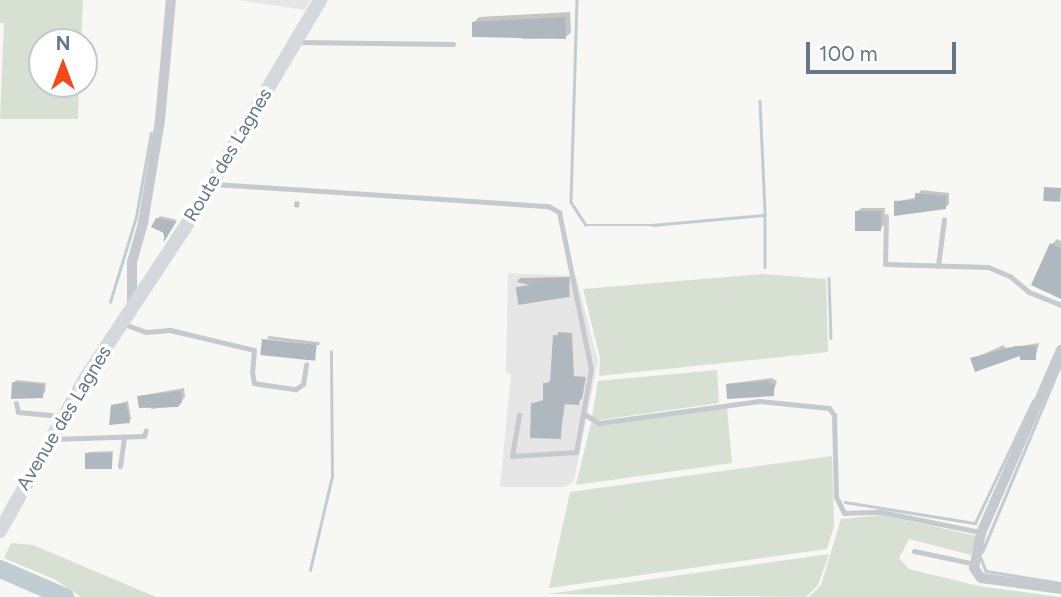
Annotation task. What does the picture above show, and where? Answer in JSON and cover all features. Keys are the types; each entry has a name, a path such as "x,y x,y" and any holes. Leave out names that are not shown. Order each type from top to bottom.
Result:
{"street":[{"path":"132,307 128,287 160,120 171,0"},
{"name":"Route des Lagnes","path":"132,307 212,183 320,0"},
{"name":"Avenue des Lagnes","path":"0,531 49,439 132,307"},
{"path":"1061,350 981,533 975,564 981,578 1061,589"}],"lane":[{"path":"297,43 453,44"},
{"path":"212,183 548,206 559,212 591,369 576,452 512,456 519,415"},
{"path":"886,216 885,264 938,265 1002,271 1029,292 1061,304"},
{"path":"938,265 944,219"},
{"path":"122,322 146,332 170,330 254,350 252,372 259,384 296,389 303,384 306,364"},
{"path":"584,415 599,423 760,401 829,408 834,415 836,497 844,513 881,512 981,533"},
{"path":"16,403 18,412 63,416"},
{"path":"49,439 144,436 146,430"},
{"path":"120,466 124,436"},
{"path":"914,551 975,564"}],"shaded area":[{"path":"0,0 83,0 82,28 28,28 28,98 79,98 78,119 0,119 4,23 0,23"},
{"path":"238,0 310,0 305,10"},
{"path":"508,273 576,276 598,361 574,481 565,487 500,487 511,374 506,373"},
{"path":"763,274 826,279 828,352 599,376 600,358 583,289"},
{"path":"717,370 719,403 600,420 592,417 598,381"},
{"path":"727,408 732,463 576,485 591,423"},
{"path":"832,456 834,526 827,549 549,588 570,492"},
{"path":"882,515 977,536 971,555 909,539 899,558 909,569 978,586 1061,597 809,597 821,585 841,519"},
{"path":"11,543 33,545 156,597 81,597 56,580 4,558"},
{"path":"829,554 818,585 806,597 548,594"}],"building":[{"path":"565,17 566,39 472,37 472,22"},
{"path":"1044,187 1061,188 1060,202 1043,201"},
{"path":"915,193 946,196 946,209 894,216 894,201 915,200"},
{"path":"855,211 881,211 881,231 855,231"},
{"path":"156,218 176,222 164,242 164,233 151,227"},
{"path":"1050,243 1061,248 1061,299 1031,285"},
{"path":"567,279 570,297 518,305 516,287"},
{"path":"553,335 569,336 568,345 572,345 571,379 583,380 579,405 562,404 561,439 530,438 531,403 543,403 543,383 550,383"},
{"path":"262,339 317,345 315,361 260,355"},
{"path":"1016,346 1036,346 1036,360 1020,360 1020,356 975,372 970,358"},
{"path":"768,381 774,385 774,396 727,399 726,384"},
{"path":"12,382 44,384 43,398 11,399"},
{"path":"181,391 182,402 178,407 139,408 137,396"},
{"path":"126,403 130,423 109,425 111,405"},
{"path":"85,453 112,453 112,469 85,469"}],"waterway":[{"path":"577,0 571,202 586,225 652,225 765,215 765,267"},
{"path":"760,101 765,213"},
{"path":"110,302 136,217 151,133"},
{"path":"829,278 831,338"},
{"path":"310,570 332,476 331,352"},
{"path":"982,552 1061,363"},
{"path":"845,502 975,523 1033,401"},
{"path":"981,558 986,571 1061,583"},
{"path":"0,569 65,597"}]}
